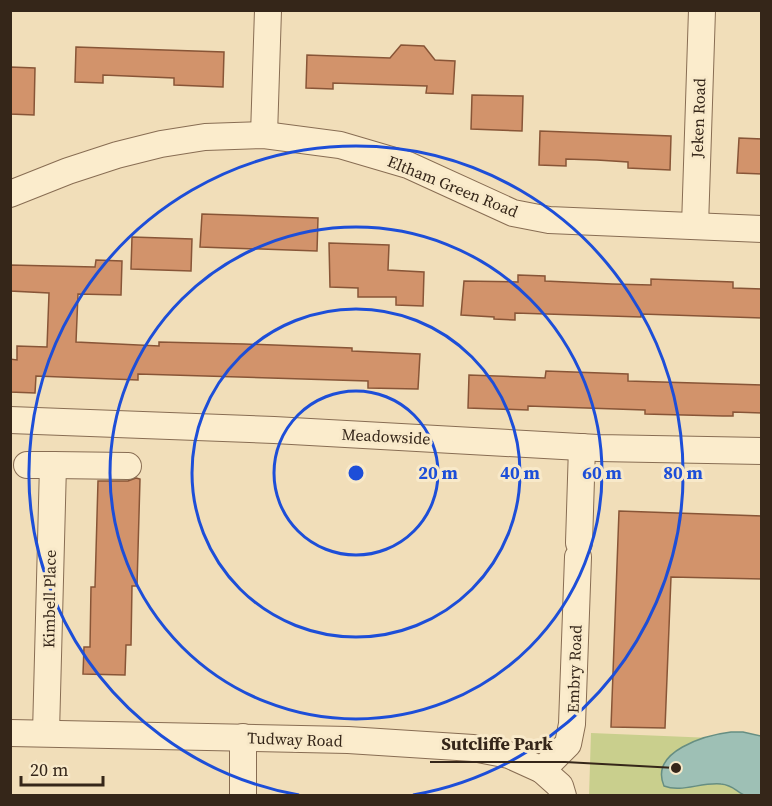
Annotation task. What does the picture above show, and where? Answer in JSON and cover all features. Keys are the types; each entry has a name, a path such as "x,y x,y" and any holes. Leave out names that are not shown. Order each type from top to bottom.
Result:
{"street":[{"path":"264,135 268,10"},
{"name":"Jeken Road","path":"695,226 702,10"},
{"name":"Eltham Green Road","path":"10,194 68,171 161,144 205,137 264,135 340,145 408,165 513,213 549,220 762,229"},
{"name":"Meadowside","path":"10,420 274,430 582,447 762,451"},
{"name":"Embry Road","path":"542,770 568,744 572,724 582,447"},
{"path":"27,465 128,466"},
{"name":"Kimbell Place","path":"46,733 53,465"},
{"name":"Tudway Road","path":"10,733 348,740 473,748 509,755 542,770 560,786 563,795"},
{"path":"243,737 243,795"}],"green space":[{"path":"591,733 761,740 761,795 589,796"}],"water":[{"path":"731,732 761,736 761,795 747,796 721,784 684,788 664,786 662,774 665,763 672,754 695,741"}],"building":[{"path":"401,45 424,46 435,60 455,61 453,94 426,93 427,86 333,83 333,89 306,88 307,55 390,58"},
{"path":"76,47 224,52 223,87 174,85 174,78 103,75 103,83 75,82"},
{"path":"10,67 35,68 34,115 10,114"},
{"path":"472,95 523,96 522,131 471,129"},
{"path":"540,131 671,136 670,170 628,168 628,162 597,160 566,159 566,166 539,165"},
{"path":"739,138 762,139 762,174 737,173"},
{"path":"202,214 318,218 317,251 200,247"},
{"path":"132,237 192,239 191,271 131,269"},
{"path":"329,243 389,245 388,270 424,272 423,306 396,305 396,297 358,297 358,288 330,287"},
{"path":"96,260 122,261 121,295 78,294 76,342 159,346 159,342 244,344 352,348 352,351 420,354 418,389 368,388 368,381 138,374 138,380 36,376 35,393 10,392 10,359 17,360 17,346 47,347 49,293 10,291 10,265 95,267"},
{"path":"518,275 545,276 545,281 612,284 651,285 651,279 733,282 733,288 762,289 762,318 515,313 515,320 461,315 464,281 518,282"},
{"path":"546,371 628,374 628,381 762,385 762,413 733,412 733,416 723,416 645,414 645,410 528,406 528,410 468,408 469,375 545,378"},
{"path":"140,479 137,586 132,586 131,645 126,645 125,675 83,674 84,647 90,647 91,587 95,587 98,481 128,481"},
{"path":"619,511 762,516 762,579 671,577 665,728 611,727"}],"place":[{"name":"Sutcliffe Park","path":"676,768"}]}
